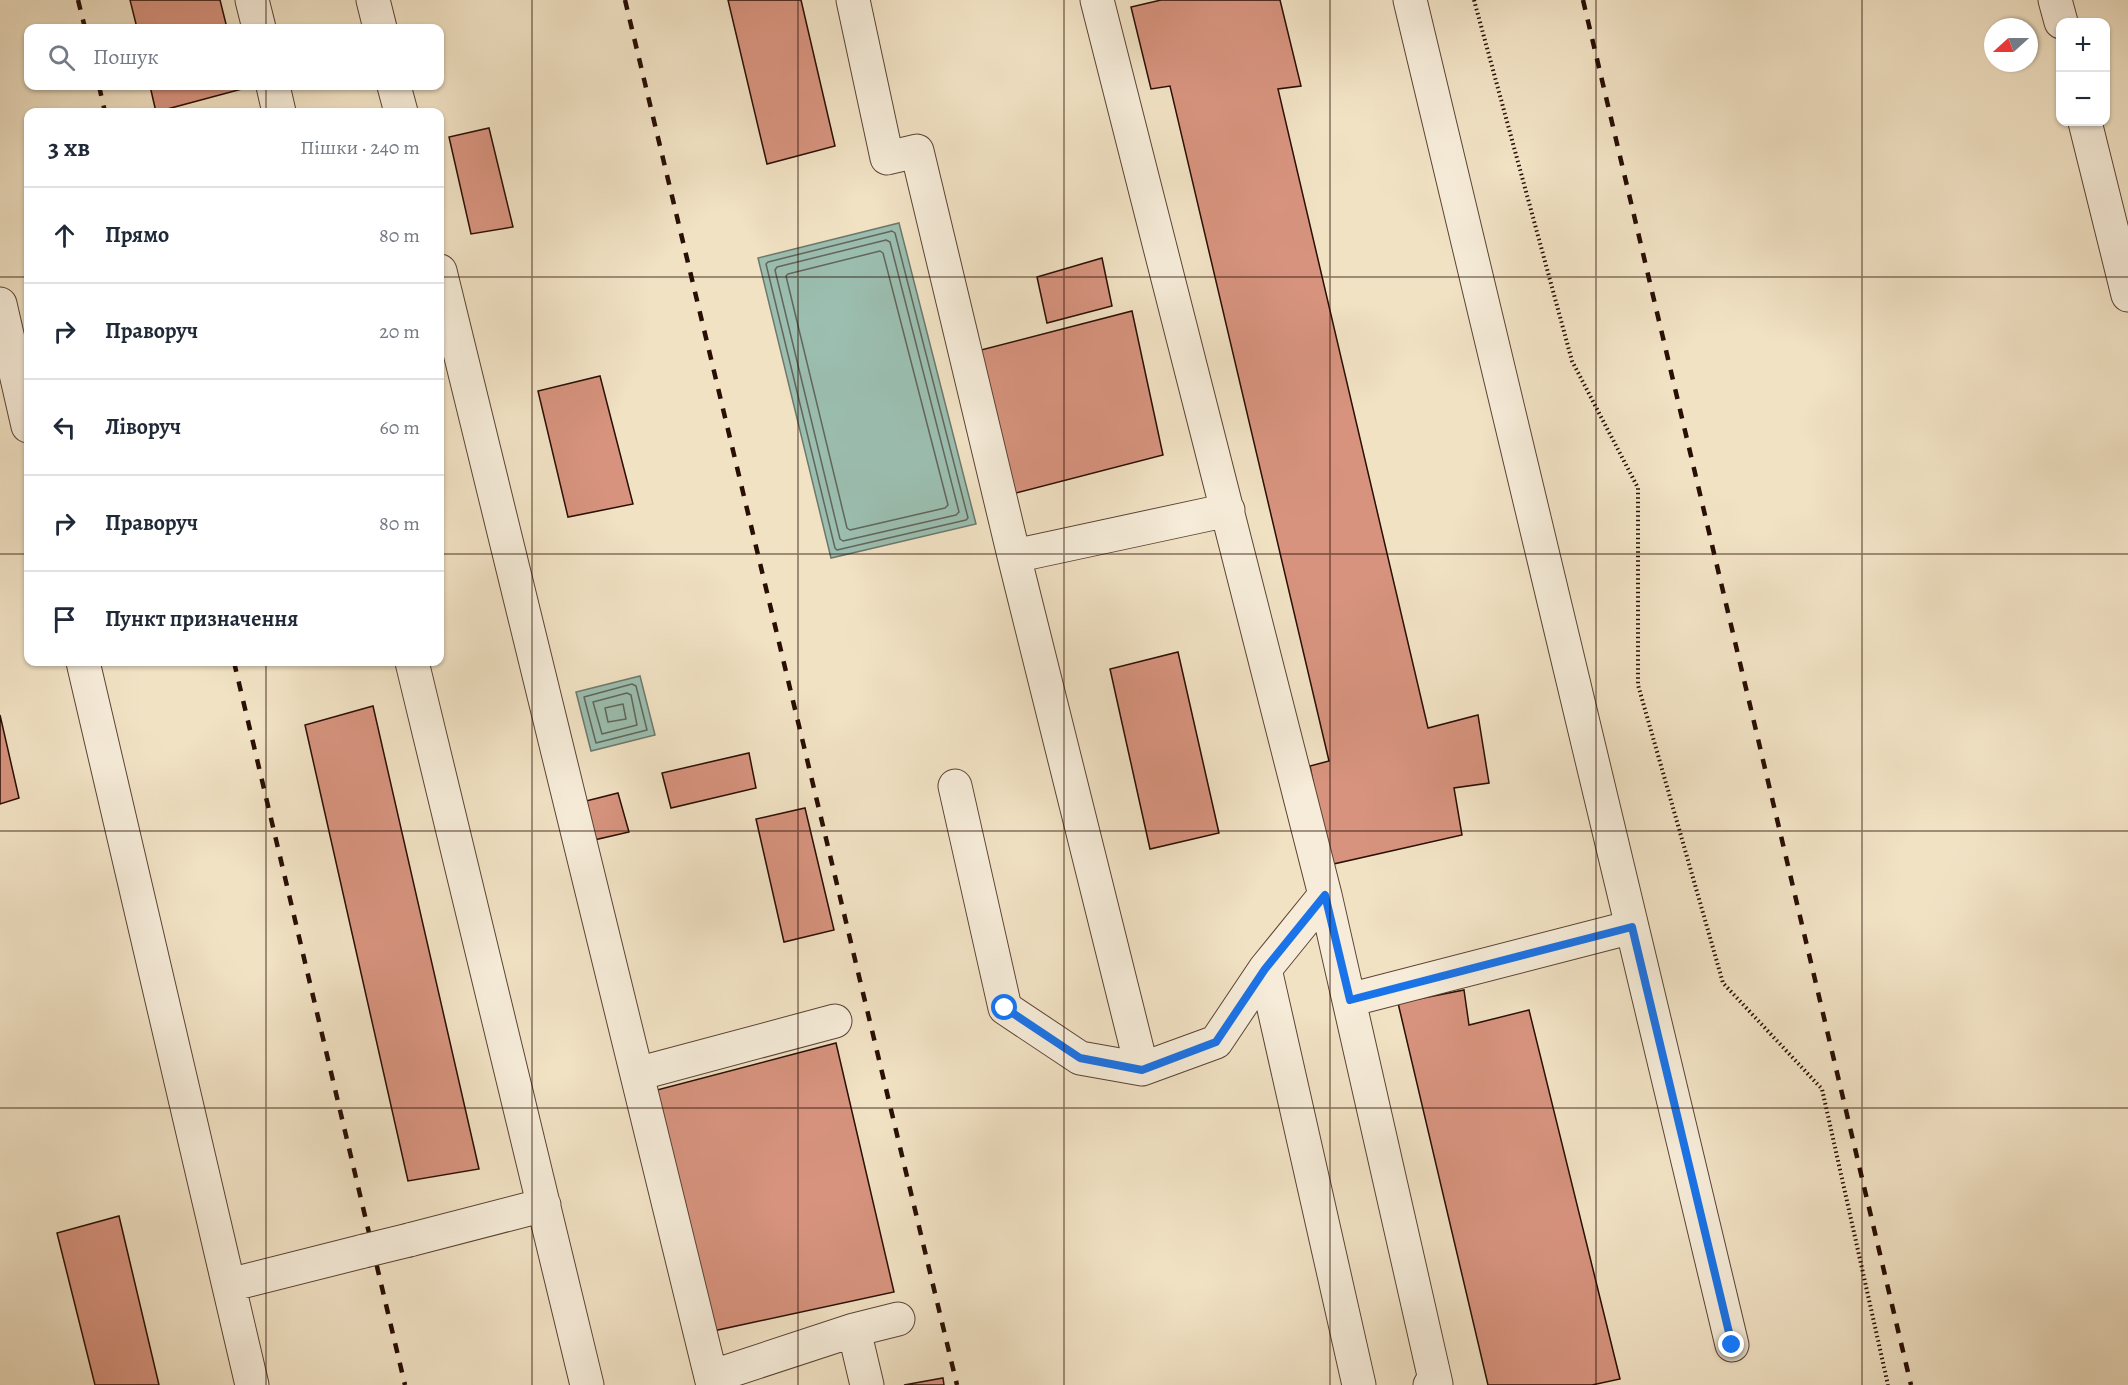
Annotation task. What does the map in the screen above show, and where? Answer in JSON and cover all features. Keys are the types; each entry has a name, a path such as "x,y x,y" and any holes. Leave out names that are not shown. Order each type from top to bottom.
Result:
{"street":[{"path":"252,0 258,24"},
{"path":"373,0 379,24"},
{"path":"853,0 886,158 917,151 1014,556 1142,1070"},
{"path":"1097,0 1325,895 1436,1384 1430,1385"},
{"path":"1410,0 1732,1345"},
{"path":"2055,0 2060,18"},
{"path":"274,90 278,108"},
{"path":"395,90 399,108"},
{"path":"2086,126 2128,295"},
{"path":"444,287 712,1381 854,1330 898,1319"},
{"path":"0,304 24,409"},
{"path":"1014,556 1228,510"},
{"path":"84,666 252,1385"},
{"path":"413,666 587,1385"},
{"path":"955,786 1005,1008 1080,1058 1142,1070 1216,1042 1265,969 1325,895"},
{"path":"1350,1000 1632,927"},
{"path":"1265,969 1359,1385"},
{"path":"637,1074 835,1021"},
{"path":"229,1285 543,1205"},
{"path":"854,1330 867,1385"}],"path":[{"path":"1474,0 1572,361 1638,488 1638,685 1723,983 1822,1089 1888,1385"}],"water":[{"path":"899,223 976,524 831,558 758,258"},
{"path":"640,676 655,735 591,751 576,692"}],"building":[{"path":"130,0 220,0 226,24 136,24"},
{"path":"728,0 801,0 835,146 767,164"},
{"path":"1161,0 1280,0 1301,86 1278,89 1428,728 1478,715 1489,783 1454,788 1462,835 1329,865 1310,766 1329,761 1170,86 1151,89 1131,7"},
{"path":"151,90 238,90 171,108 155,108"},
{"path":"489,128 513,227 471,234 449,137"},
{"path":"1102,258 1112,306 1047,323 1037,277"},
{"path":"1132,311 1163,455 1012,494 977,351"},
{"path":"600,376 633,504 568,517 538,391"},
{"path":"1178,652 1219,833 1150,849 1110,669"},
{"path":"373,706 479,1169 408,1181 305,725"},
{"path":"0,715 19,798 0,804"},
{"path":"749,753 756,788 671,808 662,773"},
{"path":"618,793 629,832 594,840 582,802"},
{"path":"805,808 834,930 784,942 756,819"},
{"path":"1464,990 1469,1025 1529,1010 1620,1379 1592,1385 1488,1385 1398,1003"},
{"path":"836,1043 894,1292 713,1331 657,1090"},
{"path":"119,1216 159,1385 95,1385 57,1233"},
{"path":"943,1378 944,1385 904,1385"}],"railway":[{"path":"78,0 84,24"},
{"path":"625,0 957,1385"},
{"path":"1583,0 1911,1385"},
{"path":"100,90 104,108"},
{"path":"235,666 405,1385"}],"route":[{"path":"1005,1008 1080,1058 1142,1070 1216,1042 1265,969 1325,895 1350,1000 1632,927 1732,1345"}]}
